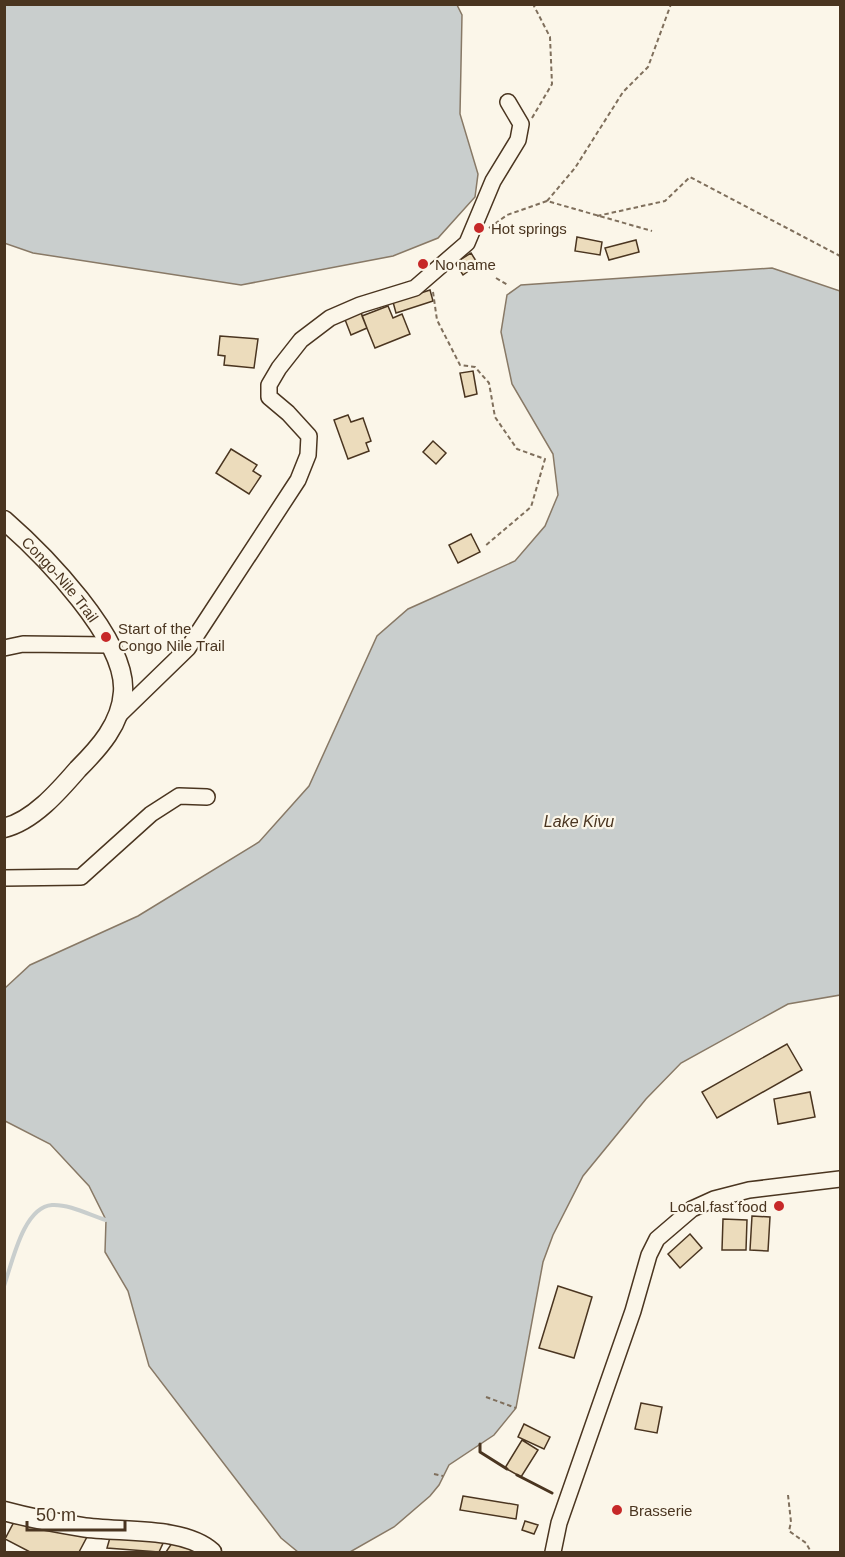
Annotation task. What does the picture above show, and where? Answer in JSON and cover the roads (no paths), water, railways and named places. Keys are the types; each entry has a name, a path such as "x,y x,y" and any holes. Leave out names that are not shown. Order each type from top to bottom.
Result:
{"main road":[{"name":"Congo-Nile Trail","path":"4,520 32,544 91,613 122,674 123,693 118,716"},
{"path":"4,828 13,826 37,810 64,785 101,745 118,716"},
{"path":"4,1511 83,1528 176,1536 199,1543 212,1552"}],"street":[{"path":"118,716 188,648 298,480 308,455 309,436 288,412 269,397 269,385 279,368 301,340 330,318 360,305 415,288 467,243 493,181 518,140 520,124 508,102"},
{"path":"4,648 23,644 109,645"},
{"path":"4,878 81,877 151,814 179,796 207,797"},
{"path":"553,1552 560,1523 633,1311 649,1255 657,1239 692,1209 714,1198 749,1190 840,1179"}],"water":[{"path":"4,5 457,5 462,15 460,114 478,174 475,197 438,238 393,256 241,285 33,253 4,243"},
{"name":"Lake Kivu","path":"772,268 840,291 840,995 788,1004 681,1063 646,1099 583,1176 553,1235 543,1262 516,1408 494,1435 449,1465 439,1485 430,1496 394,1527 350,1552 298,1552 281,1538 149,1366 128,1291 105,1252 106,1220 89,1186 50,1144 5,1121 5,988 30,965 138,916 259,842 309,786 377,636 408,609 515,561 545,526 558,495 553,454 512,384 501,332 507,295 521,285"}],"waterway":[{"path":"4,1286 20,1238 33,1215 42,1208 52,1205 65,1206 106,1220"}],"place":[{"name":"Hot springs","path":"479,228"},
{"name":"No name","path":"423,264"},
{"name":"Start of the Congo Nile Trail","path":"106,637"},
{"name":"Local fast food","path":"779,1206"},
{"name":"Brasserie","path":"617,1510"}]}
